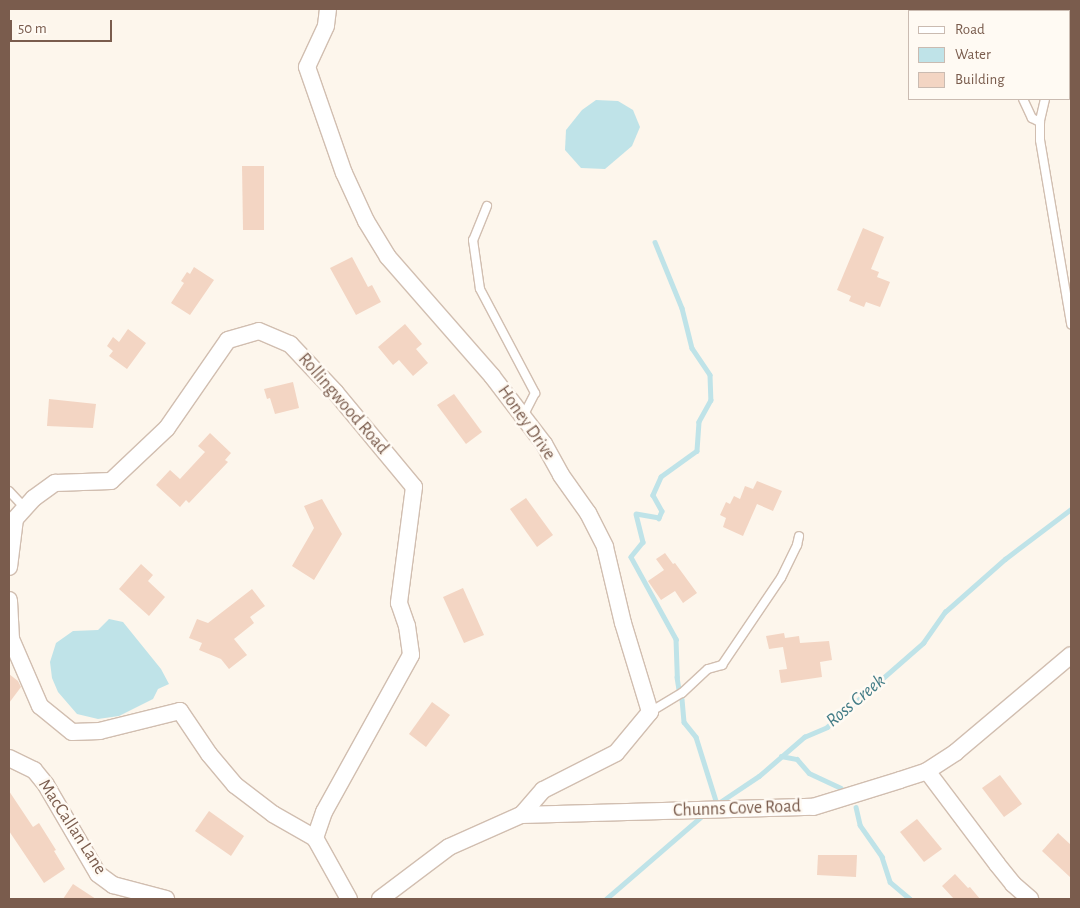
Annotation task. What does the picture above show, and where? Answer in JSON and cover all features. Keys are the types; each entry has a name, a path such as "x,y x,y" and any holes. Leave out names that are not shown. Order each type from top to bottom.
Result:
{"street":[{"name":"Honey Drive","path":"328,9 326,26 307,67 344,173 366,220 388,257 492,376 544,444 561,475 588,513 604,547 623,623 650,712"},
{"name":"Rollingwood Road","path":"9,568 15,519 34,498 56,483 111,481 167,428 228,340 259,331 290,344 336,393 414,487 399,603 406,626 411,655 324,812 315,838"},
{"path":"9,600 11,639 40,706 72,732 100,732 180,711 209,754 236,785 273,814 315,838 349,899"},
{"name":"Chunns Cove Road","path":"380,899 449,847 521,815 813,807 927,771 980,734 1071,655"},
{"path":"521,815 543,790 616,753 650,712"},
{"name":"MacCallan Lane","path":"9,758 34,770 46,785 98,874 113,885 166,899"},
{"path":"927,771 1013,884 1030,899"}],"lane":[{"path":"1023,100 1032,118 1040,122"},
{"path":"1045,100 1040,122 1040,140 1071,324"},
{"path":"487,206 473,240 480,290 535,393 523,417"},
{"path":"9,491 25,508"},
{"path":"650,712 682,693 708,669 722,665 781,578 797,545 799,536"}],"water":[{"path":"596,100 618,101 633,110 640,127 632,146 605,169 581,168 565,150 566,130 582,110"},
{"path":"109,619 123,622 161,669 169,684 158,689 153,699 119,716 98,719 77,714 58,692 52,678 50,662 56,643 73,631 98,630"}],"building":[{"path":"242,166 264,166 264,230 243,230"},
{"path":"863,228 884,237 871,269 879,272 877,277 890,282 880,307 866,302 864,307 849,301 851,296 837,290"},
{"path":"352,257 368,287 372,285 381,302 356,315 330,268"},
{"path":"194,267 214,280 190,315 171,303 184,283 181,281 187,272 190,274"},
{"path":"405,324 422,344 416,349 428,363 413,376 399,360 393,365 378,347"},
{"path":"128,329 146,343 127,369 109,356 113,351 107,346 113,337 119,342"},
{"path":"293,382 299,408 275,414 270,398 267,399 264,389"},
{"path":"454,394 482,432 466,444 437,405"},
{"path":"49,399 96,404 93,428 47,426"},
{"path":"210,433 231,453 225,460 228,462 189,503 186,500 180,507 156,485 170,470 180,479 205,452 198,446"},
{"path":"757,481 782,491 773,511 757,504 743,536 723,527 726,518 720,515 726,502 730,504 734,496 740,499 745,486 753,489"},
{"path":"526,498 553,535 537,547 510,509"},
{"path":"322,499 342,534 314,580 292,566 314,528 304,506"},
{"path":"665,553 673,564 675,563 697,593 683,603 675,591 661,600 648,581 664,570 656,559"},
{"path":"141,564 153,575 148,581 165,597 149,616 119,589"},
{"path":"463,588 484,635 464,643 443,597"},
{"path":"252,589 265,606 250,617 254,623 234,639 247,655 229,669 221,659 199,650 202,643 189,638 197,619 208,623"},
{"path":"784,633 785,638 799,636 800,643 829,641 832,660 820,662 822,677 781,683 779,670 787,669 783,647 769,649 766,636"},
{"path":"9,674 18,681 21,687 9,703"},
{"path":"432,702 450,715 426,747 409,734"},
{"path":"1000,775 1022,804 1004,817 982,788"},
{"path":"9,791 33,827 39,823 56,850 54,851 65,869 44,883 9,831"},
{"path":"209,811 244,836 231,856 195,831"},
{"path":"917,819 942,849 924,862 900,832"},
{"path":"1058,833 1071,845 1071,878 1042,851"},
{"path":"818,855 857,855 856,877 817,875"},
{"path":"955,874 980,899 954,899 942,886"},
{"path":"73,884 96,899 63,899"}],"waterway":[{"path":"655,242 682,308 692,348 710,375 711,400 699,422 697,451 661,477 653,495 662,511 659,518 636,514 643,542 631,557 676,639 679,689"},
{"name":"Ross Creek","path":"717,804 759,776 804,737 827,727 923,643 945,612 1005,559 1071,509"},
{"path":"682,699 684,722 696,737 717,804"},
{"path":"781,756 797,759 809,773 841,788"},
{"path":"856,807 860,825 882,857 890,882 910,899"},
{"name":"Ross Creek","path":"606,899 703,815"}]}
